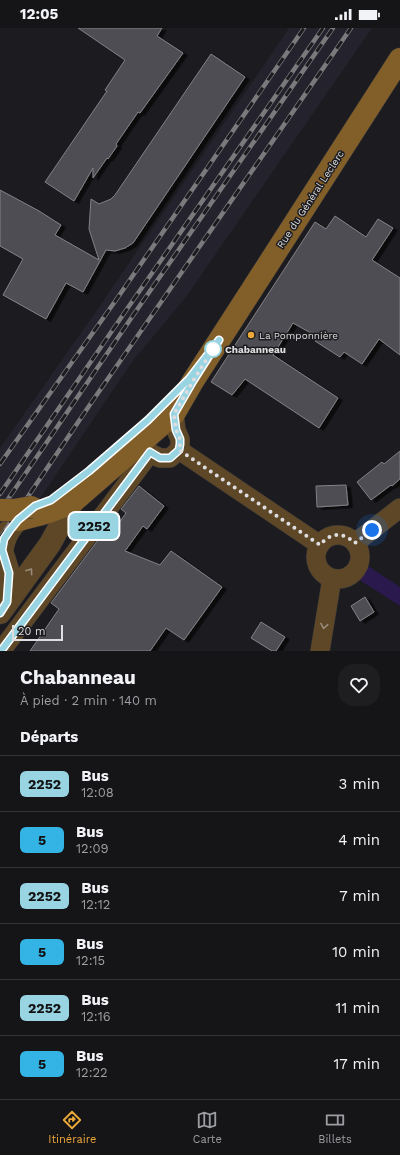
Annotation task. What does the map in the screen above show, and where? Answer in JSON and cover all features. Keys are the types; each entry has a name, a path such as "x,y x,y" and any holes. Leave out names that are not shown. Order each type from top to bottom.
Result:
{"main road":[{"name":"Rue du Général Leclerc","path":"36,511 89,471 160,429 189,379 219,340 400,59"}],"street":[{"path":"160,429 180,439 179,450 170,458 160,458 160,429"},
{"path":"1,651 160,429"},
{"path":"179,450 320,545"},
{"path":"355,543 400,508"},
{"path":"36,511 50,544 4,607 9,573 1,549 4,539 10,530 36,511"},
{"path":"337,535 350,538 355,543 360,551 360,560 353,574 346,578 332,578 319,568 316,561 317,553 324,540 330,536 337,535"},
{"path":"320,651 332,578"}],"shaded area":[{"path":"289,28 372,28 186,297 132,362 35,506 0,561 0,448 97,310"},
{"path":"368,566 400,587 400,606 358,579"}],"building":[{"path":"78,28 162,28 157,36 183,53 140,113 138,112 116,144 117,146 93,178 93,168 74,201 45,182 107,91 105,90 125,60"},
{"path":"211,54 245,77 133,243 125,248 115,251 106,250 83,292 66,283 46,319 3,295 23,259 0,246 0,190 61,225 55,235 99,260 89,229 91,199 99,204 111,199 115,195"},
{"path":"335,216 366,237 378,219 393,228 372,260 400,278 400,355 379,339 362,364 344,352 340,357 315,341 318,337 293,323 273,355 338,398 319,428 245,379 232,395 211,382 315,222 326,229"},
{"path":"400,451 400,479 371,500 357,482 382,462 384,464"},
{"path":"346,485 348,505 317,507 316,486"},
{"path":"139,486 164,506 147,529 143,526 125,551 160,565 171,551 222,587 184,640 166,628 150,651 30,651 59,609 51,603 101,536 107,540 126,513 121,509"},
{"path":"365,597 374,612 360,621 351,606"},
{"path":"261,622 285,637 276,651 272,651 251,638"}],"railway":[{"path":"0,464 116,300 304,28"},
{"path":"0,494 323,28"},
{"path":"0,511 134,314 333,28"},
{"path":"0,538 89,406 351,28"}],"bus line":[{"name":"2252","path":"0,613 7,602 9,573 2,550 4,539 18,520 35,506 51,500 89,471 148,420 189,379 219,340 174,414 176,430 180,439 179,450 170,458 160,458 150,452 1,651"}],"place":[{"name":"La Pomponnière","path":"251,335"},
{"name":"Chabanneau","path":"213,349"}],"route":[{"path":"213,349 174,414 176,430 180,439 179,450 320,545 330,536 337,535 350,538 355,543 372,530"}]}
